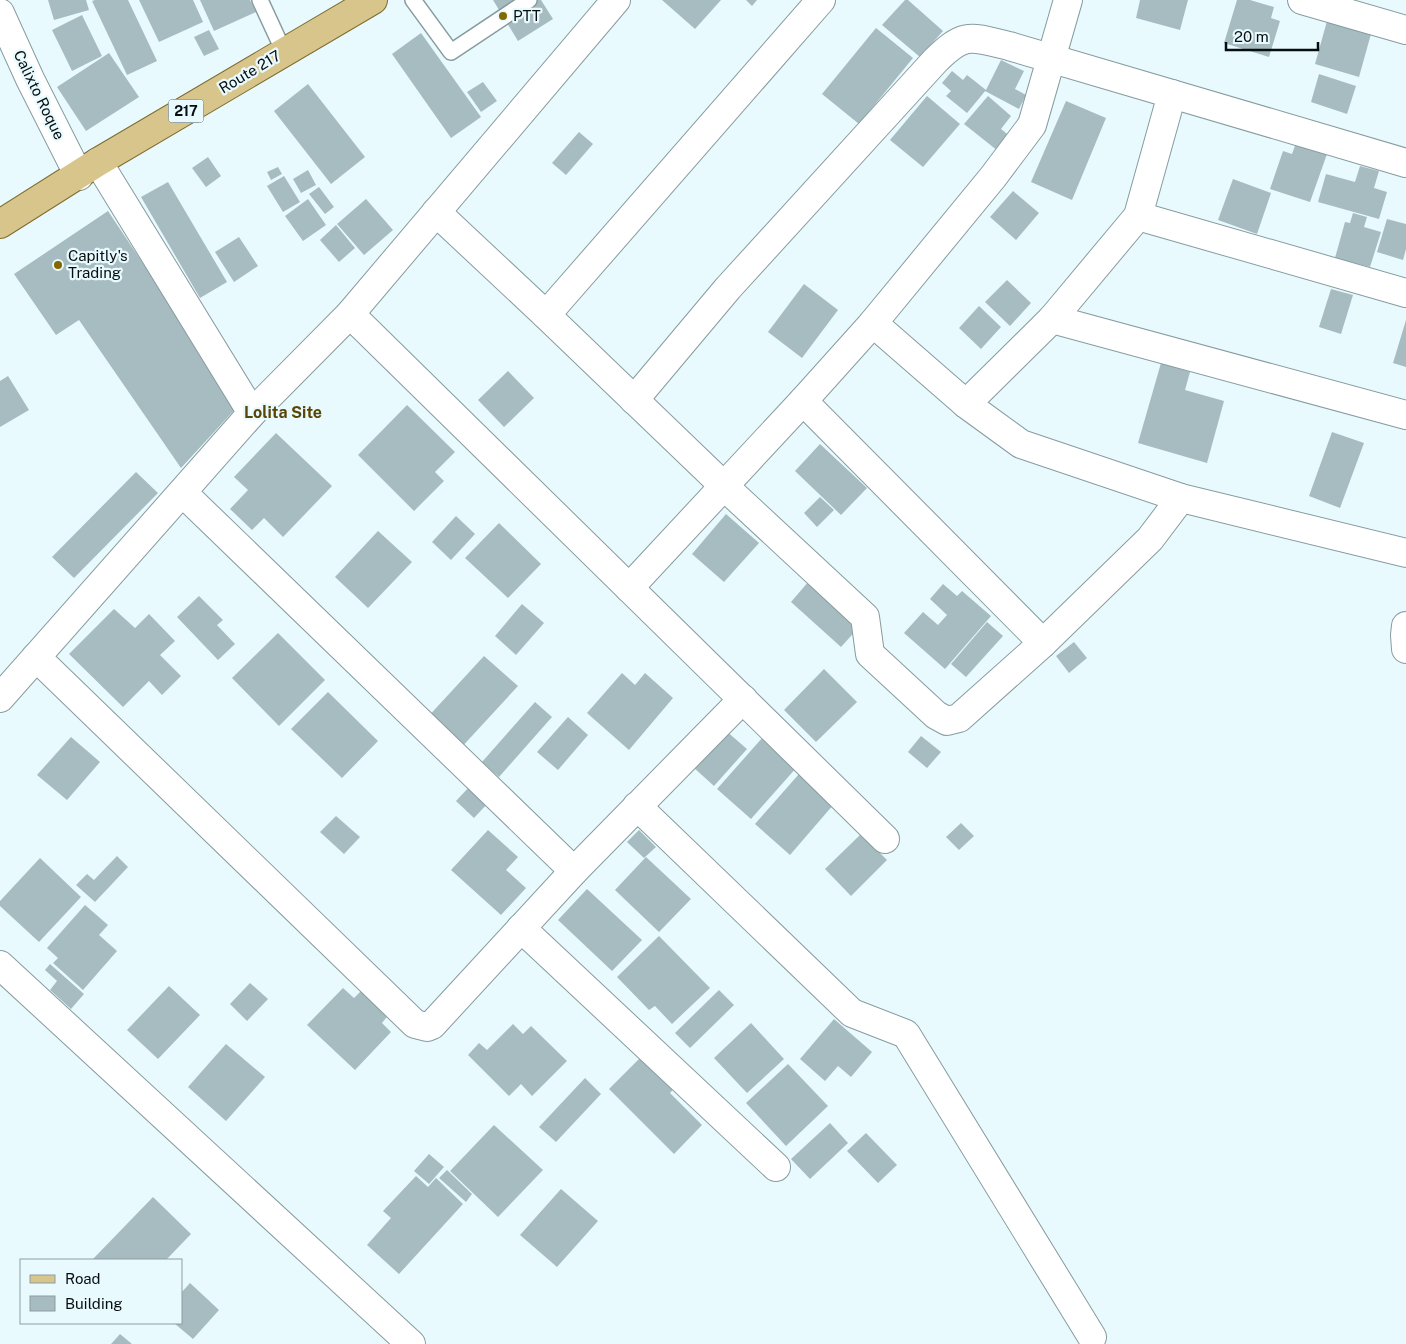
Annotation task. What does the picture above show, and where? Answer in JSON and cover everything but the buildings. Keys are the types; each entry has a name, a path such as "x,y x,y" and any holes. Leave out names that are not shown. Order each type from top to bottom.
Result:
{"main road":[{"name":"Route 217","path":"0,224 88,169 373,0"}],"street":[{"path":"0,698 252,413 350,314 616,0"},
{"path":"546,315 821,0"},
{"path":"630,588 804,401 873,323 993,177 1032,125 1068,0"},
{"path":"1302,0 1406,30"},
{"name":"Calixto Roque","path":"0,12 30,79 88,169 252,413"},
{"path":"634,400 728,288 948,47 960,40 969,39 1000,44 1051,58 1406,164"},
{"path":"966,404 1052,319 1138,216 1172,94"},
{"path":"436,212 725,487 865,617 870,654 941,718 947,721 959,718 1043,643 1150,539 1182,498"},
{"path":"1138,216 1406,293"},
{"path":"350,314 885,839"},
{"path":"1052,319 1406,415"},
{"path":"873,323 966,404 1021,444 1182,498 1406,553"},
{"path":"804,401 1043,643"},
{"path":"183,493 574,871"},
{"path":"1406,626 1406,649"},
{"path":"36,657 415,1024 427,1027 432,1025 574,871 743,699"},
{"path":"637,806 852,1014 906,1034 1092,1337"},
{"path":"521,928 776,1167"},
{"path":"0,965 411,1344"}],"lane":[{"path":"260,0 284,52"},
{"path":"413,0 451,52 528,0"}],"place":[{"name":"PTT","path":"503,16"},
{"name":"Capitly's Trading","path":"58,265"}],"district":[{"name":"Lolita Site","path":"283,412"}]}
